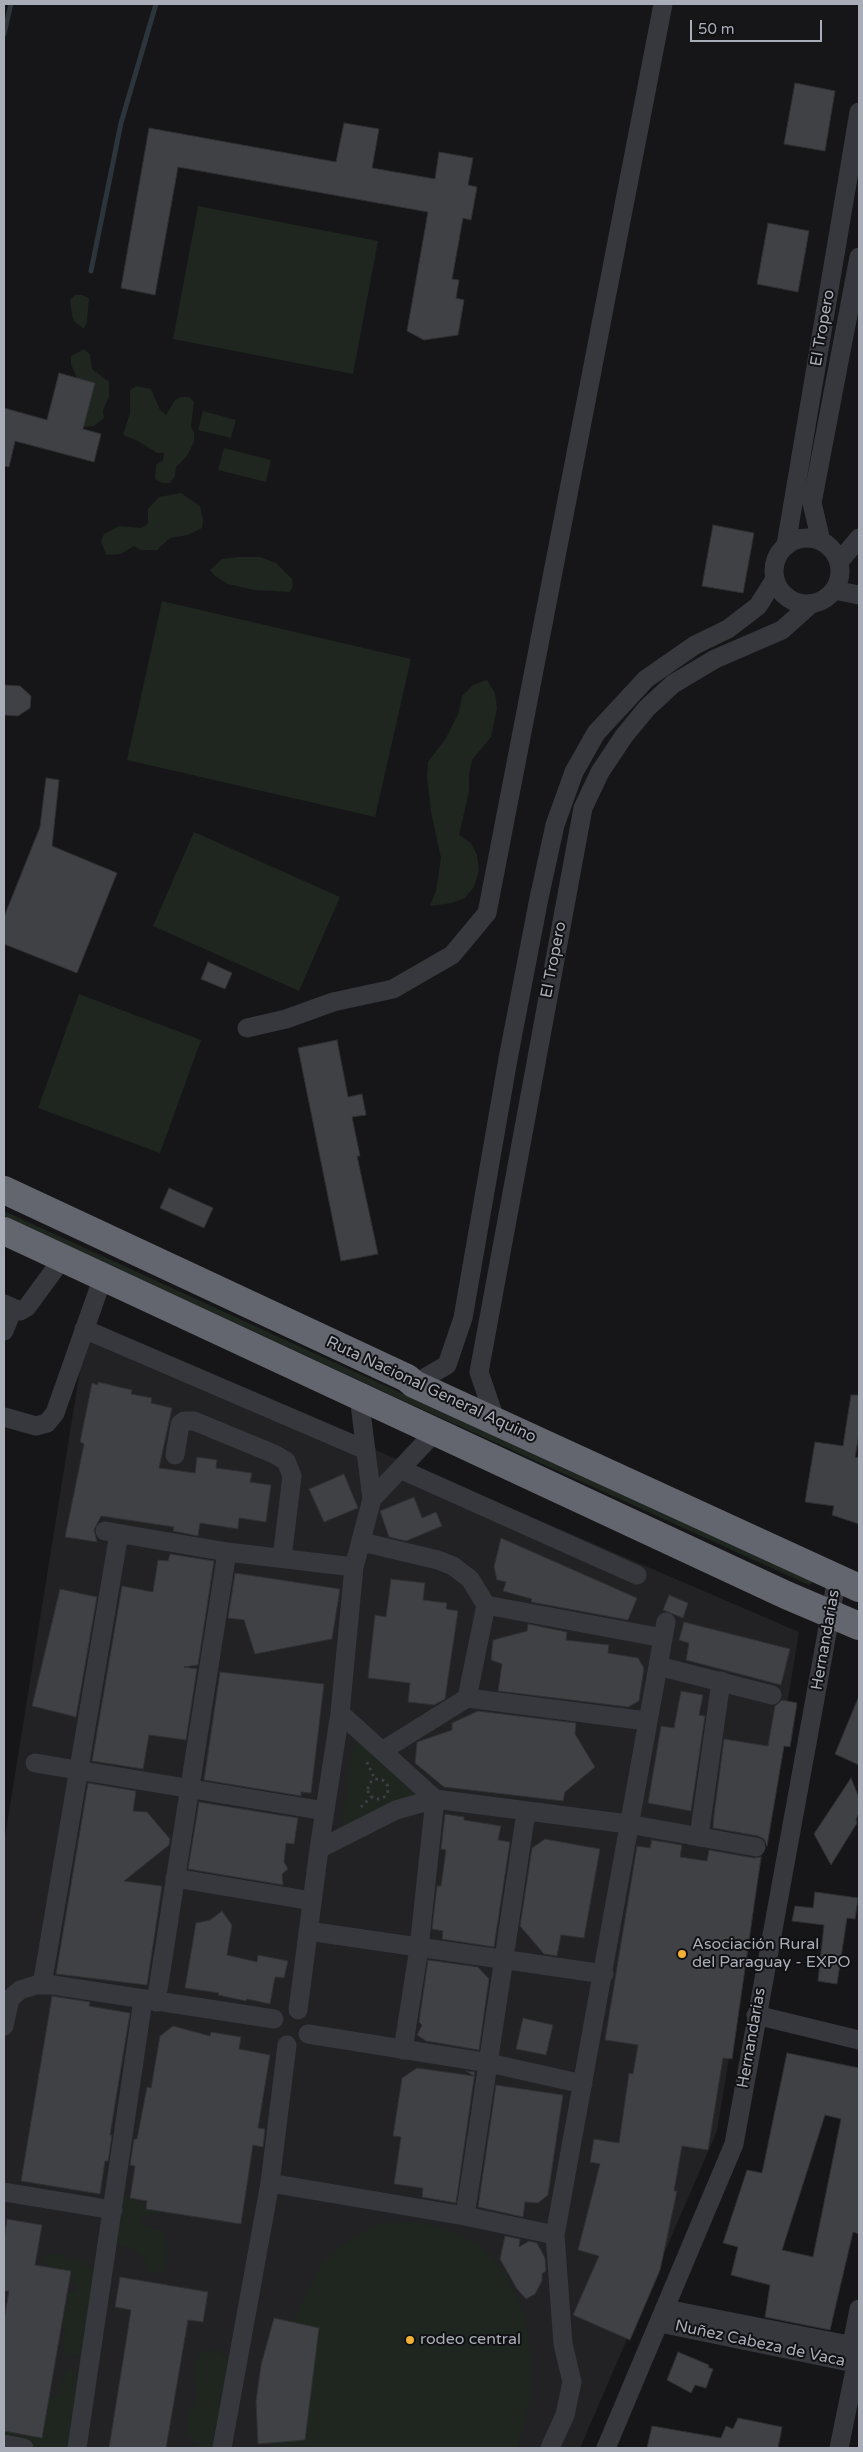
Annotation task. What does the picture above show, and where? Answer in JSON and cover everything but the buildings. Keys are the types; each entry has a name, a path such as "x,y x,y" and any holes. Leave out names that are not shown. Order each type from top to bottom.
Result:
{"highway":[{"name":"Ruta Nacional General Aquino","path":"4,1190 398,1374 414,1384 848,1583"},
{"path":"4,1230 435,1432 831,1615 859,1626"}],"street":[{"path":"247,1028 286,1019 333,1002 393,989 452,955 487,913 664,4"},
{"name":"El Tropero","path":"786,545 859,112"},
{"name":"El Tropero","path":"822,541 812,503 859,257"},
{"path":"803,538 822,541 835,554 839,562 838,581 834,590 820,601 810,604 792,600 785,595 775,579 776,560 786,545 803,538"},
{"path":"839,562 859,538"},
{"name":"El Tropero","path":"414,1384 447,1366 463,1318 508,1059 539,898 555,825 574,772 596,733 646,679 694,645 728,629 758,606 775,579"},
{"path":"834,590 859,595"},
{"name":"El Tropero","path":"496,1422 480,1372 488,1315 582,808 600,772 624,736 648,708 673,684 714,659 782,630 810,604"},
{"path":"4,1330 8,1307 20,1311 27,1306 63,1258"},
{"path":"4,1417 36,1426 47,1423 55,1413 103,1277"},
{"path":"84,1330 366,1450"},
{"path":"298,2010 287,2009 281,2011 272,2025 274,2036 287,2045 297,2044 308,2034 308,2023 298,2010 319,1849 340,1714 354,1567 372,1498 359,1396"},
{"path":"175,1455 180,1424 184,1421 194,1421 274,1454 286,1461 292,1476 282,1558"},
{"path":"372,1498 435,1432"},
{"path":"400,1469 637,1575"},
{"path":"42,1985 79,1770 112,1532 227,1552 354,1567"},
{"path":"362,1542 453,1566 470,1579 486,1605 467,1698"},
{"path":"78,2448 112,2210 150,2001 175,1878 227,1552"},
{"name":"Hernandarias","path":"606,2448 734,2144 756,2015 831,1615 848,1583"},
{"path":"486,1605 664,1630 628,1824 604,1974 555,2234 563,2344 572,2382 565,2415 550,2448"},
{"path":"658,1666 772,1695"},
{"path":"699,1837 721,1681"},
{"path":"382,1752 467,1698 647,1721"},
{"path":"340,1714 435,1799"},
{"path":"35,1763 326,1811"},
{"path":"319,1849 396,1810 435,1799 628,1824 756,1847"},
{"path":"403,2050 419,1948 435,1799"},
{"path":"465,2216 526,1812"},
{"path":"175,1878 312,1901"},
{"path":"308,1931 504,1961 604,1974"},
{"path":"4,2026 10,1999 20,1990 42,1985 274,2020"},
{"path":"756,2015 859,2040"},
{"path":"308,2034 489,2063 583,2084"},
{"path":"222,2448 270,2183 287,2045"},
{"path":"270,2183 465,2216 555,2234"},
{"path":"4,2192 112,2210"},
{"path":"839,2448 857,2355 859,2309"},
{"name":"Nuñez Cabeza de Vaca","path":"663,2316 857,2355"},
{"path":"4,2444 24,2448"}],"path":[{"path":"380,1780 386,1785 386,1794 381,1798 374,1798 369,1794 368,1788 373,1781 380,1780"}],"shaded area":[{"path":"198,206 378,241 353,374 173,339"},
{"path":"75,295 89,298 87,321 84,329 75,322 72,315 70,300"},
{"path":"84,349 90,354 92,369 109,382 109,397 103,410 104,418 94,426 70,429 80,385 71,364 71,356"},
{"path":"136,386 151,389 160,410 166,415 175,400 181,397 189,397 194,402 191,426 194,433 194,442 187,456 176,467 175,476 170,483 162,483 155,479 156,465 163,460 164,453 157,453 138,441 123,435 130,413 130,390"},
{"path":"203,411 236,420 231,438 198,430"},
{"path":"224,448 271,460 266,482 218,470"},
{"path":"181,493 200,506 203,520 202,528 188,535 170,538 157,550 141,550 134,546 121,554 106,555 101,541 104,534 119,526 141,528 148,524 148,509 159,497"},
{"path":"260,557 276,563 292,579 293,586 290,592 254,590 228,584 215,576 210,570 222,559"},
{"path":"162,601 411,659 375,817 127,760"},
{"path":"487,680 495,693 497,708 491,737 472,760 469,775 469,791 459,835 471,843 477,855 479,870 474,887 465,898 452,903 430,906 436,891 441,858 431,812 427,777 428,762 446,738 459,712 462,696 473,685"},
{"path":"194,832 340,897 299,991 153,926"},
{"path":"79,994 201,1040 160,1153 38,1108"},
{"path":"4,1211 812,1583 809,1585 393,1396 4,1216"},
{"name":"Asociación Rural del Paraguay - EXPO","path":"87,1326 799,1632 717,2131 580,2448 4,2448 4,1843"},
{"path":"361,1742 416,1796 349,1825 345,1824 342,1819 353,1749 357,1743"},
{"path":"123,2196 130,2196 137,2201 159,2208 154,2214 140,2217 141,2224 161,2231 166,2236 167,2256 164,2270 157,2273 149,2273 144,2258 135,2250 121,2246 116,2239"},
{"path":"413,2222 442,2227 482,2247 506,2273 524,2313 530,2355 530,2400 518,2448 273,2448 272,2444 258,2444 256,2401 261,2365 274,2318 291,2323 323,2262 346,2242 379,2224"},
{"path":"56,2253 69,2261 72,2259 84,2261 97,2271 82,2354 69,2356 62,2353 65,2327 58,2319 61,2309 68,2305 69,2294 78,2288 79,2284 55,2272 44,2263 42,2259 45,2256"},
{"path":"217,2351 230,2359 230,2385 219,2396 222,2419 221,2448 202,2448 187,2434 186,2426 186,2418 197,2397 194,2366 202,2352"},
{"path":"66,2370 73,2370 83,2376 74,2448 4,2448 4,2422 13,2432 24,2438 43,2404 56,2395"}],"waterway":[{"path":"4,34 11,4"},
{"path":"91,271 121,123 156,4"}],"place":[{"name":"Asociación Rural del Paraguay - EXPO","path":"682,1954"},
{"name":"rodeo central","path":"410,2340"}]}
